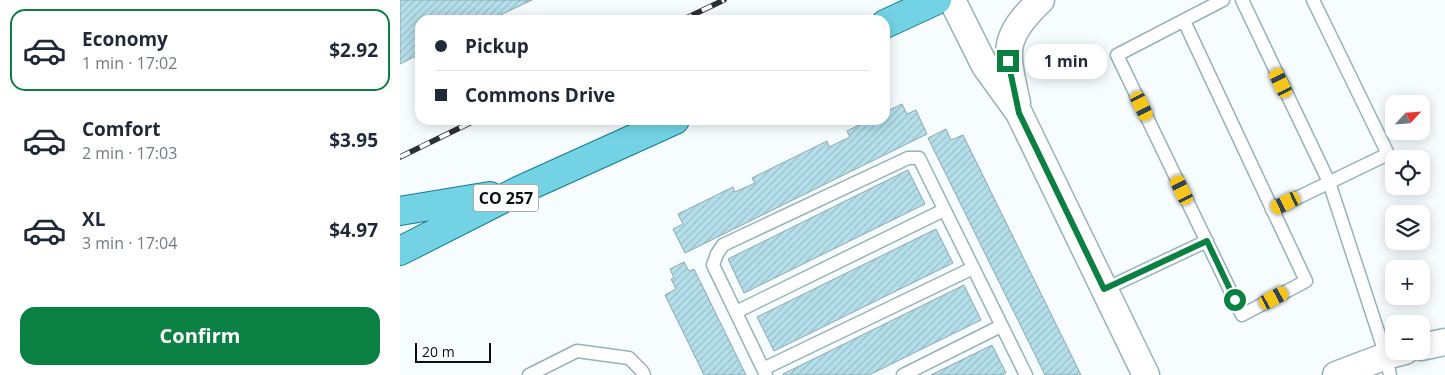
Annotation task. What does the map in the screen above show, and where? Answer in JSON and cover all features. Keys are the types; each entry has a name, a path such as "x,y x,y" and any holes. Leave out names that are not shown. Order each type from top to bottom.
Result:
{"main road":[{"path":"890,22 937,0"},
{"name":"CO 257","path":"400,251 518,191 664,125"},
{"path":"400,212 518,191"}],"street":[{"path":"952,0 984,66 1019,113 1146,375"},
{"path":"1019,113 1008,61 1008,46 1026,15 1041,0"},
{"path":"1430,345 1445,342"},
{"path":"1336,375 1394,361"}],"lane":[{"path":"1184,21 1306,282 1242,315 1117,55 1223,0"},
{"path":"1242,0 1329,182 1394,361"},
{"path":"1272,210 1388,154 1313,0"},
{"path":"973,268 765,372 713,265 717,254 723,246 908,158 919,158 1026,375"},
{"path":"736,312 944,210"},
{"path":"1104,289 1207,241"},
{"path":"903,375 1002,326"},
{"path":"529,375 577,351 629,358 642,370 644,375"}],"building":[{"path":"400,0 532,0 500,15 415,15 415,56 400,64"},
{"path":"902,104 907,114 916,110 927,134 685,253 673,229 683,224 678,214 733,187 735,192 755,183 752,178 827,141 829,147 850,137 847,131 859,125 890,125 890,110"},
{"path":"946,129 951,140 963,135 1081,375 1045,375 928,138"},
{"path":"908,170 925,204 744,293 728,259"},
{"path":"936,229 953,263 774,351 757,317"},
{"path":"684,262 689,271 694,269 746,375 704,375 665,295 676,289 671,279 674,278 670,269"},
{"path":"964,285 981,320 869,375 783,374"},
{"path":"992,345 1006,373 1002,375 931,375"}],"railway":[{"path":"692,15 724,0"},
{"path":"400,157 466,125"}],"route":[{"path":"1008,61 1019,113 1104,289 1207,241 1235,300"}]}
